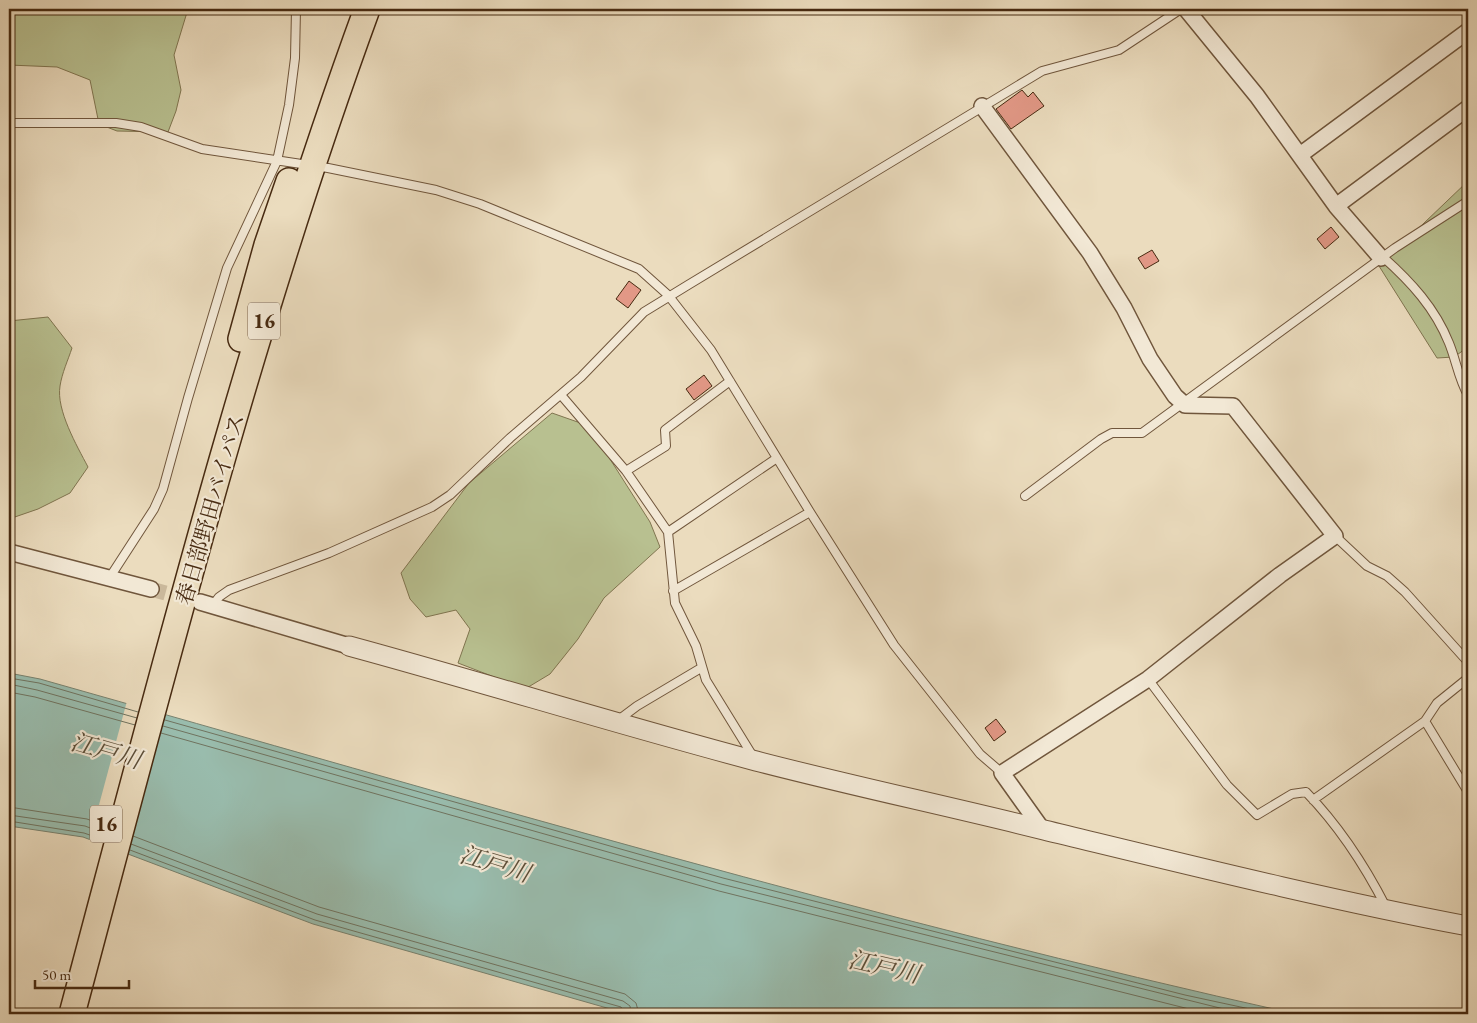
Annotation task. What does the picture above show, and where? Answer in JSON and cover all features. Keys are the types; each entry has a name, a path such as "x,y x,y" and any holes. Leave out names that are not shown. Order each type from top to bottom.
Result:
{"highway":[{"name":"春日部野田バイパス","path":"72,1014 165,635 267,245 349,9"},
{"name":"春日部野田バイパス","path":"294,163 367,9"},
{"name":"春日部野田バイパス","path":"55,1014 165,635"}],"street":[{"path":"1186,9 1257,96 1336,206 1382,258"},
{"path":"1300,155 1468,31"},
{"path":"982,106 1090,253 1124,308 1160,376 1185,405 1233,406 1335,536 1280,574 1148,679 1002,773 1042,829"},
{"path":"1336,206 1468,108"},
{"path":"9,552 151,589"},
{"path":"207,604 755,761 1230,876 1388,911 1468,926"}],"lane":[{"path":"110,577 154,508 163,489 227,268 294,163 289,105 294,58 296,9"},
{"path":"207,604 229,590 330,554 432,507 450,495 510,438 562,395 604,355 644,312 668,295 688,285 1042,71 1119,50 1181,9"},
{"path":"9,123 116,123 141,127 202,149 294,163 436,190 480,204 639,269 668,295 711,350 894,645 980,754 1002,773"},
{"path":"1025,496 1101,439 1112,433 1142,433 1382,258 1468,201"},
{"path":"1382,258 1414,285 1431,308 1449,342 1468,394"},
{"path":"626,471 666,446 665,430 730,381"},
{"path":"562,395 626,471 668,532 675,602 696,646 701,668 755,761"},
{"path":"668,532 777,458"},
{"path":"673,591 810,512"},
{"path":"1335,536 1367,566 1387,576 1405,592 1468,662"},
{"path":"617,721 636,706 701,668"},
{"path":"1313,800 1425,721 1438,704 1468,678"},
{"path":"1148,679 1227,785 1257,815 1292,794 1306,792 1352,850 1372,879 1388,911"},
{"path":"1425,721 1468,792"}],"green space":[{"path":"9,9 188,9 174,55 181,90 168,132 117,131 99,124 90,80 57,67 9,65"},
{"path":"1468,181 1468,347 1454,357 1437,358 1379,266"},
{"path":"48,317 72,348 60,386 61,406 68,428 88,467 70,493 38,509 9,519 9,321"},
{"path":"552,413 589,426 650,522 660,547 604,598 578,639 550,674 525,689 458,663 470,629 456,610 426,617 410,599 401,573 469,483"}],"water":[{"name":"江戸川","path":"9,673 40,679 665,856 822,898 980,939 1296,1014 628,1014 313,924 83,837 9,826"}],"pier":[{"path":"127,701 165,712 126,856 89,842"}],"building":[{"path":"1022,90 1028,97 1033,92 1044,106 1011,129 996,109"},
{"path":"1331,227 1339,237 1325,249 1317,239"},
{"path":"1152,250 1159,261 1145,269 1138,258"},
{"path":"629,281 641,290 628,308 616,299"},
{"path":"704,375 712,386 694,400 686,389"},
{"path":"996,719 1006,732 994,741 985,728"}],"tunnel":[{"path":"151,589 191,600"}]}
